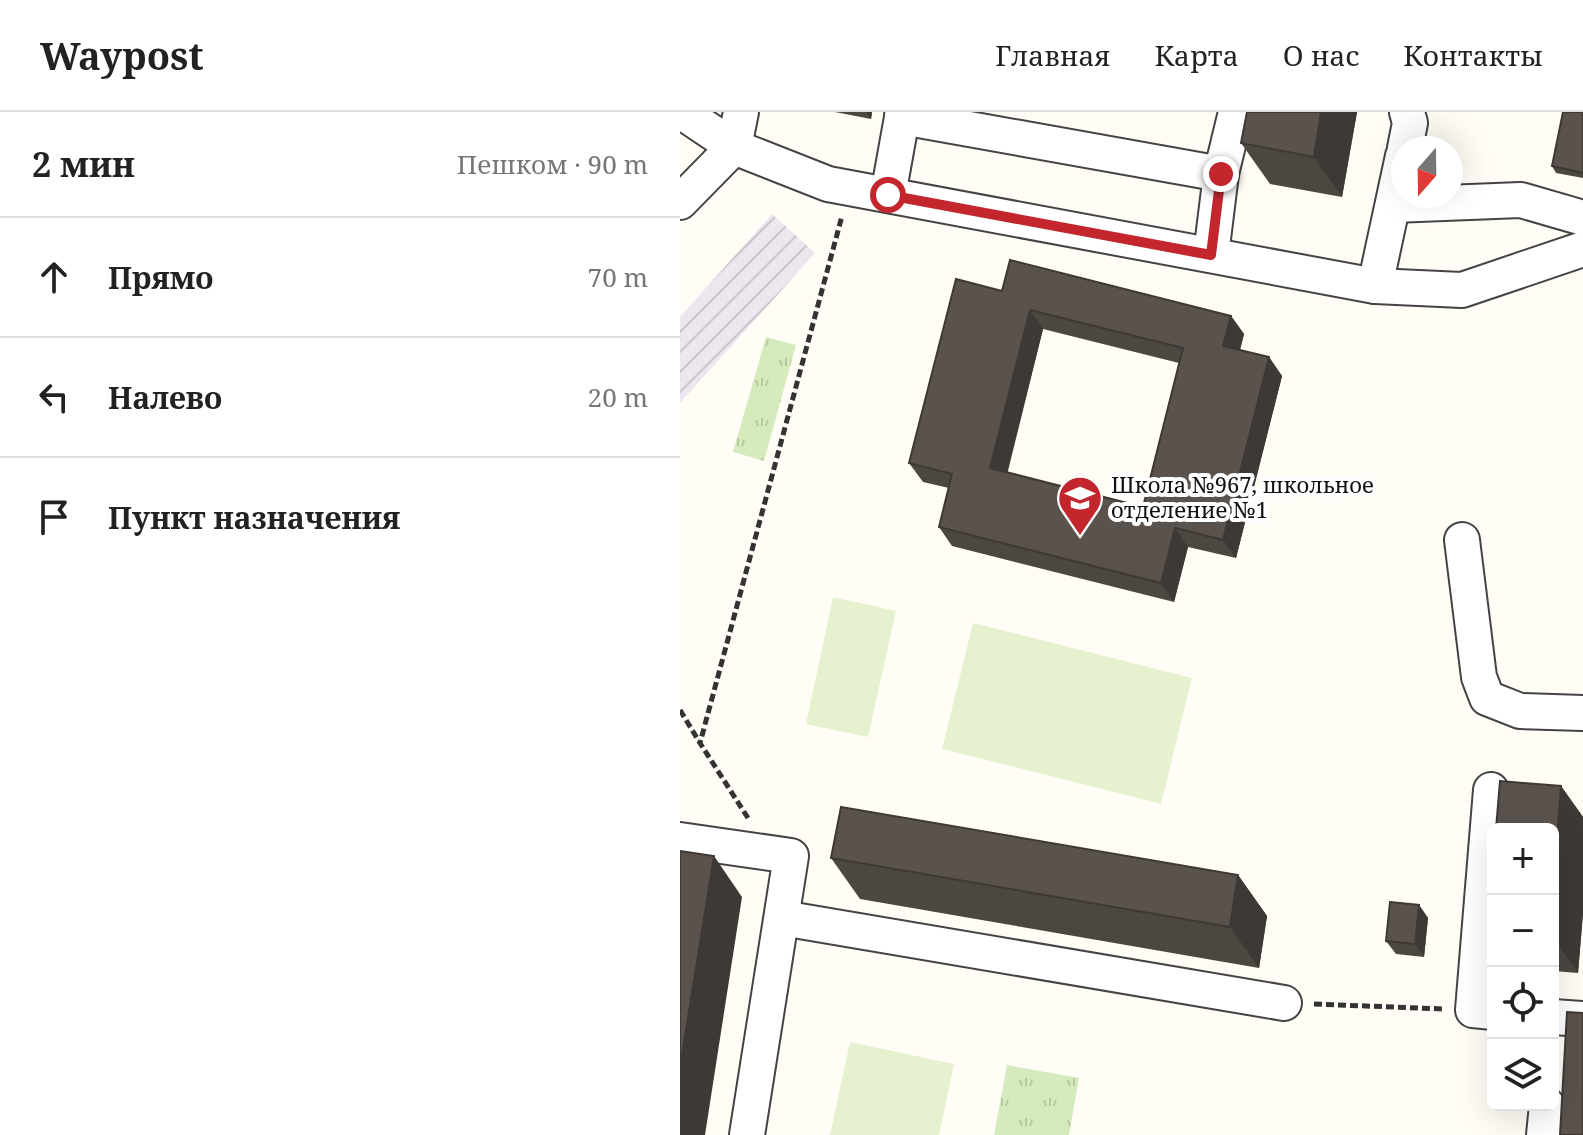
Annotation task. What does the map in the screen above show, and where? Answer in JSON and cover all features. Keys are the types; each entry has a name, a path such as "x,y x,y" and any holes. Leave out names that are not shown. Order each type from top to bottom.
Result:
{"lane":[{"path":"682,112 734,147 828,184 1375,286 1462,290 1583,249"},
{"path":"680,202 734,147 741,112"},
{"path":"1211,255 1221,174 1236,112"},
{"path":"1407,112 1410,123 1407,136"},
{"path":"888,195 903,114 1221,174"},
{"path":"1463,202 1521,200 1583,218"},
{"path":"1375,286 1392,208"},
{"path":"1462,540 1479,677 1487,698 1520,711 1583,713"},
{"path":"1483,1011 1491,790"},
{"path":"680,840 791,856 747,1135"},
{"path":"782,918 1284,1003"},
{"path":"1544,1135 1546,1111"}],"path":[{"path":"700,743 849,188"},
{"path":"680,710 770,853"},
{"path":"1284,1003 1483,1011"}],"shaded area":[{"path":"772,214 815,253 680,403 680,317"}],"green space":[{"path":"766,337 796,345 764,461 733,452"},
{"path":"833,597 896,611 868,737 806,724"},
{"path":"973,623 1192,678 1161,804 942,749"},
{"path":"850,1042 954,1064 939,1135 830,1135"},
{"path":"1007,1065 1079,1078 1069,1135 994,1135"}],"building":[{"path":"1247,112 1321,112 1314,157 1241,143"},
{"path":"1563,112 1583,112 1583,173 1552,166"},
{"path":"1010,260 1231,316 1223,346 1269,357 1223,540 1175,528 1161,583 939,527 952,474 909,463 956,279 1002,291","holes":["1030,310 1183,348 1143,507 990,468"]},
{"path":"1500,781 1561,786 1558,823 1496,823"},
{"path":"841,807 1238,875 1230,927 831,858"},
{"path":"680,851 714,856 680,1068"},
{"path":"1390,902 1419,905 1415,944 1386,941"},
{"path":"1567,1012 1583,1013 1583,1135 1560,1135"}],"place":[{"name":"Школа №967, школьное отделение №1","path":"1080,537"}],"route":[{"path":"888,195 1211,255 1221,174"}]}
